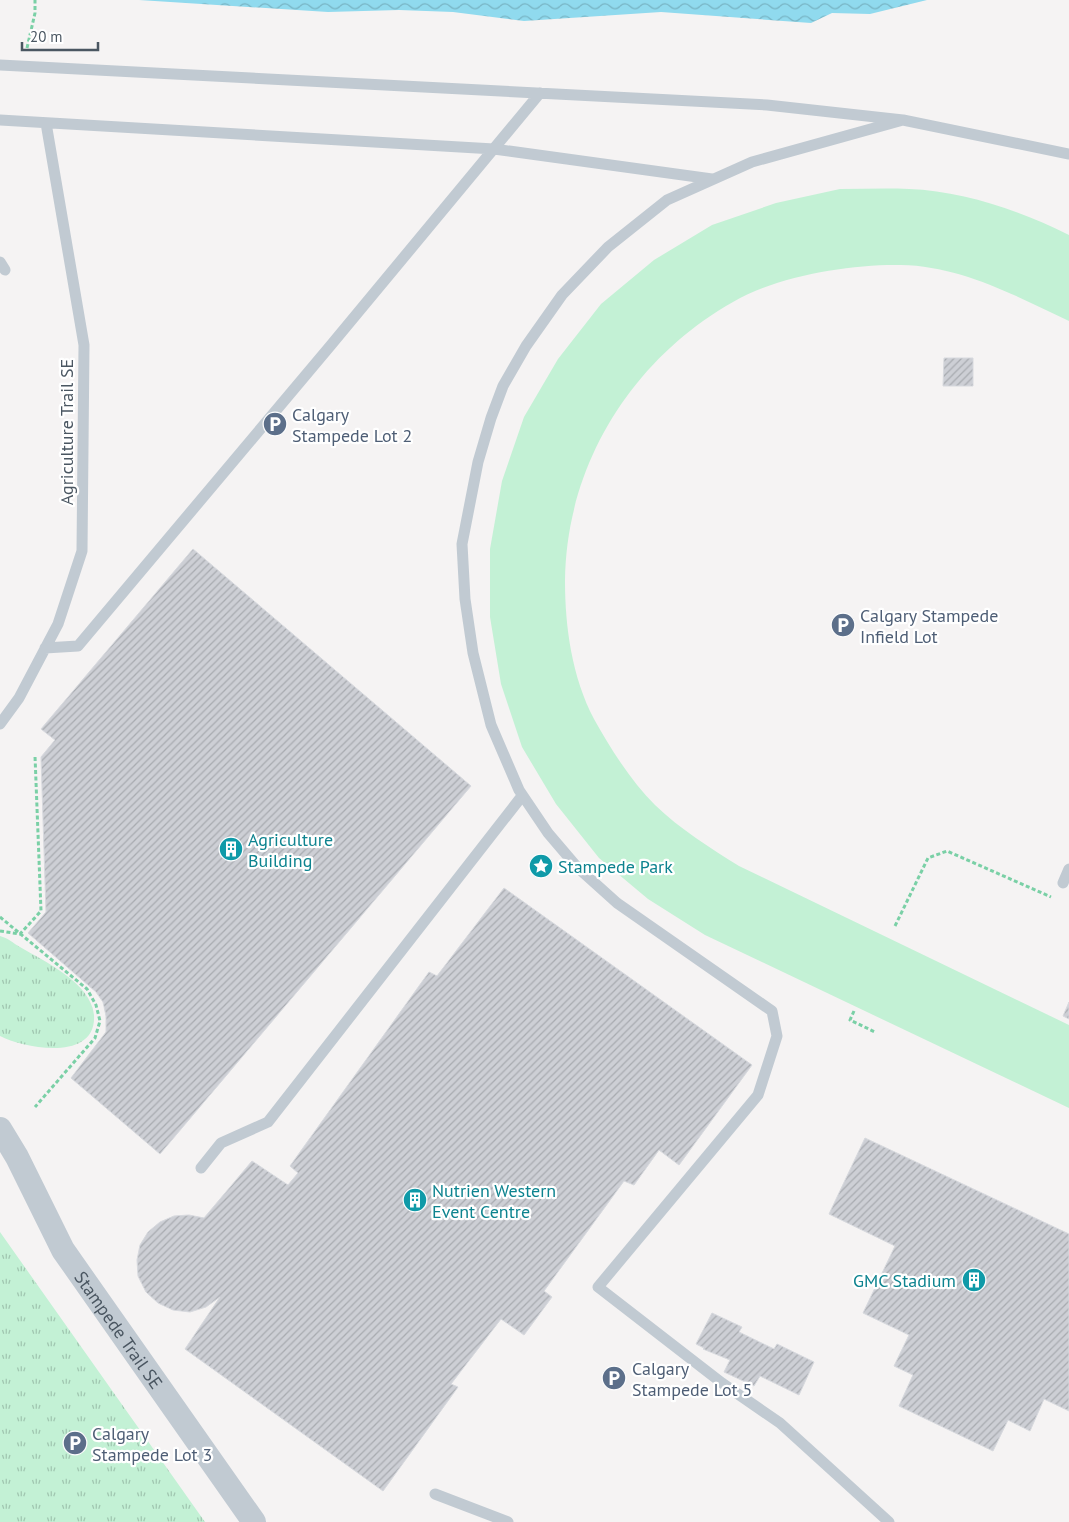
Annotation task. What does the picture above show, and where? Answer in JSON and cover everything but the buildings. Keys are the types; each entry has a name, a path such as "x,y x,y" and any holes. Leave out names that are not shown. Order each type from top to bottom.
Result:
{"street":[{"name":"Stampede Trail SE","path":"0,1128 17,1157 62,1250 254,1522"}],"lane":[{"path":"0,65 767,105 903,120 1069,154"},
{"path":"45,648 78,646 540,93"},
{"path":"0,120 494,149 712,180"},
{"path":"889,1522 780,1423 722,1384 598,1287 758,1096 778,1036 772,1010 617,903 577,867 548,833 522,796 492,726 473,653 464,599 462,544 478,462 503,386 526,346 562,295 608,247 667,200 752,162 903,120"},
{"name":"Agriculture Trail SE","path":"0,724 19,698 58,624 82,551 84,345 76,287 46,123"},
{"path":"201,1168 221,1143 268,1122 522,796"},
{"path":"1063,883 1069,869"},
{"path":"435,1494 508,1522"}],"path":[{"path":"23,66 35,14 35,0"},
{"path":"20,934 41,911 35,756"},
{"path":"895,926 928,858 947,851 1047,897 1053,897 1063,883"},
{"path":"0,917 87,989 96,1005 100,1021 95,1038 36,1107"},
{"path":"0,931 20,934"},
{"path":"854,1011 850,1020 875,1032"}],"green space":[{"path":"840,189 909,189 971,198 1011,210 1069,235 1069,321 988,284 967,277 923,267 881,265 814,273 771,285 733,302 697,326 664,353 636,385 612,419 592,457 577,496 568,538 565,581 568,634 575,669 586,703 622,764 655,805 696,838 739,866 1069,1025 1069,1108 705,935 648,899 599,858 556,804 522,747 501,684 490,617 490,549 502,481 524,417 558,359 601,304 654,260 712,225 776,203"},
{"path":"0,936 65,974 85,993 91,1003 94,1015 92,1030 84,1040 72,1046 58,1048 26,1045 0,1036"},
{"name":"Calgary Stampede Lot 3","path":"0,1232 205,1522 0,1522"}],"water":[{"path":"139,0 927,0 870,14 832,13 811,23 661,12 524,21 453,12 399,10 328,12"}],"place":[{"name":"Calgary Stampede Lot 2","path":"275,424"},
{"name":"Calgary Stampede Infield Lot","path":"843,625"},
{"name":"Agriculture Building","path":"231,849"},
{"name":"Stampede Park","path":"541,866"},
{"name":"Nutrien Western Event Centre","path":"415,1200"},
{"name":"GMC Stadium","path":"974,1280"},
{"name":"Calgary Stampede Lot 5","path":"614,1378"},
{"name":"Calgary Stampede Lot 3","path":"75,1443"}]}
